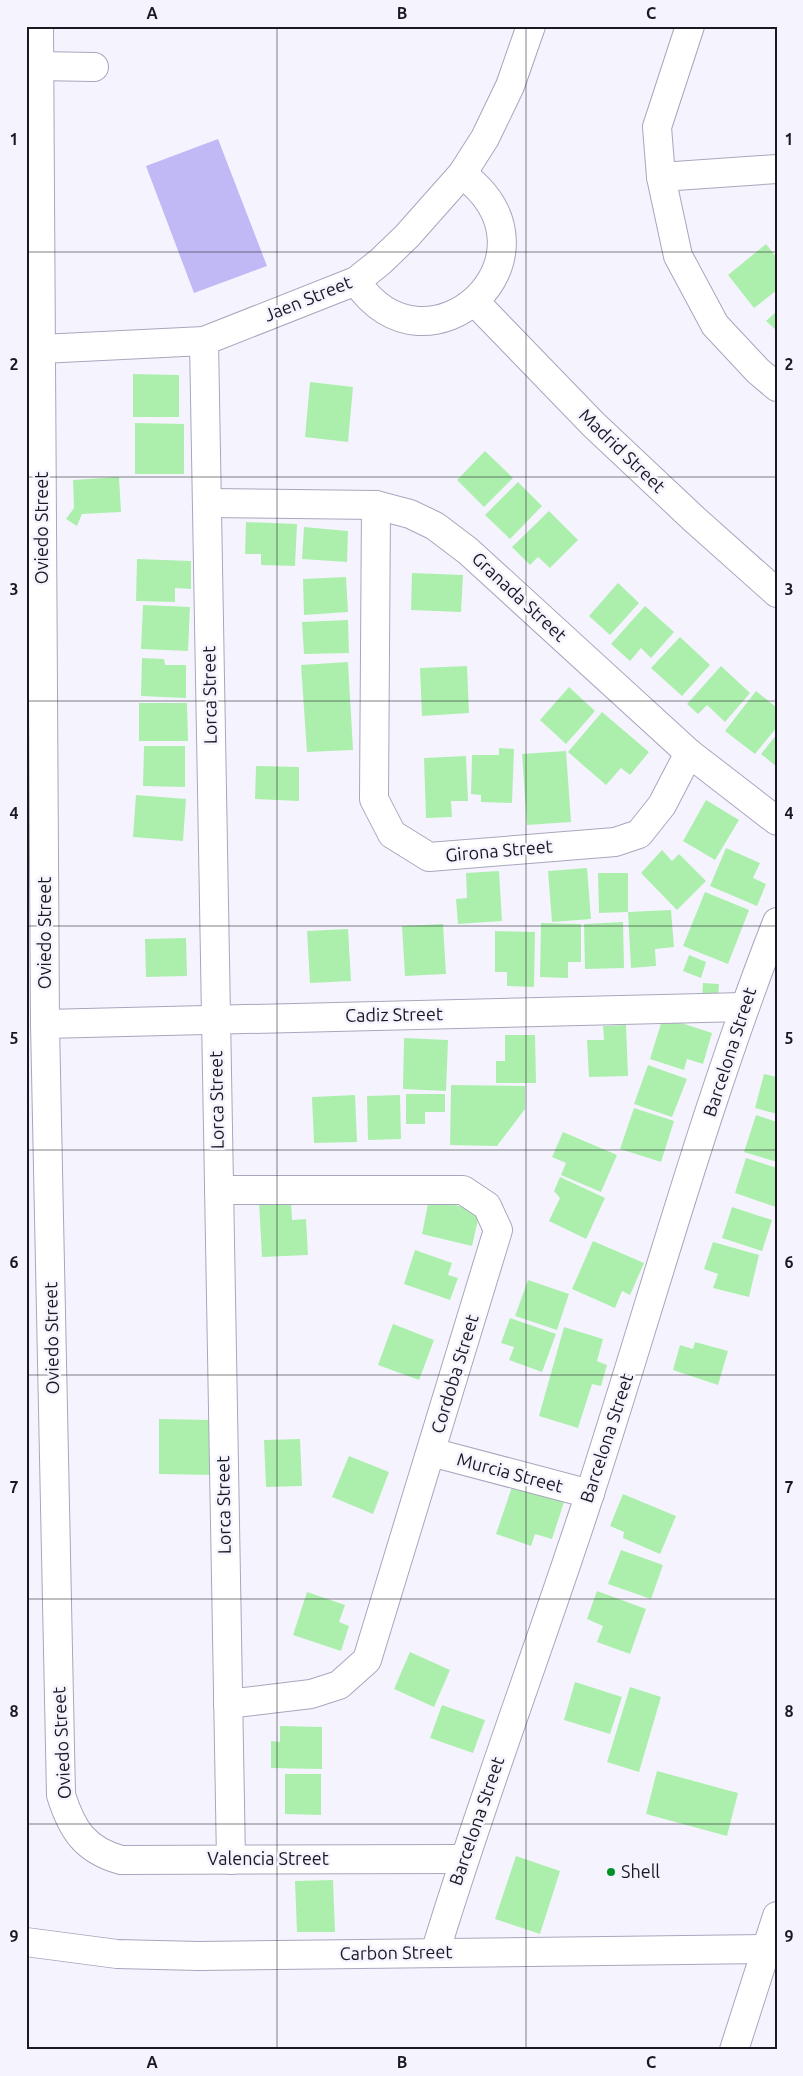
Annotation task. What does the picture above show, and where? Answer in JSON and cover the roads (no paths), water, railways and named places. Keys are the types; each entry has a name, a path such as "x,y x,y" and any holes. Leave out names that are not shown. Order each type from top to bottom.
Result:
{"street":[{"name":"Oviedo Street","path":"39,26 45,1024 61,1795 72,1825 80,1836"},
{"name":"Jaen Street","path":"40,350 204,341 356,281 408,236 462,174 485,138 506,94 530,26"},
{"path":"690,26 658,126 661,177 678,256 715,325 758,371 777,387"},
{"path":"38,66 94,67"},
{"path":"661,177 777,169"},
{"path":"356,281 364,294 376,304 389,312 410,320 434,320 448,317 474,302 488,288 496,272 501,253 501,234 498,216 489,199 477,185 462,174"},
{"name":"Madrid Street","path":"474,302 594,425 694,519 777,593"},
{"name":"Lorca Street","path":"204,341 231,1860"},
{"name":"Granada Street","path":"207,503 376,505 410,514 434,526 468,550 689,753 777,821"},
{"name":"Girona Street","path":"376,505 374,799 392,834 429,857 615,842 639,834 662,805 689,753"},
{"name":"Barcelona Street","path":"434,1953 464,1859 590,1494 744,1007 777,922"},
{"name":"Cadiz Street","path":"45,1024 744,1007"},
{"name":"Cordoba Street","path":"219,1190 462,1190 487,1206 498,1230 367,1660 339,1685 311,1694 228,1704"},
{"name":"Murcia Street","path":"431,1452 590,1494"},
{"name":"Valencia Street","path":"80,1836 94,1849 121,1860 464,1859"},
{"path":"734,2050 777,1916"},
{"name":"Carbon Street","path":"26,1942 117,1954 199,1956 767,1949"}],"place":[{"name":"Shell","path":"611,1872"}]}
